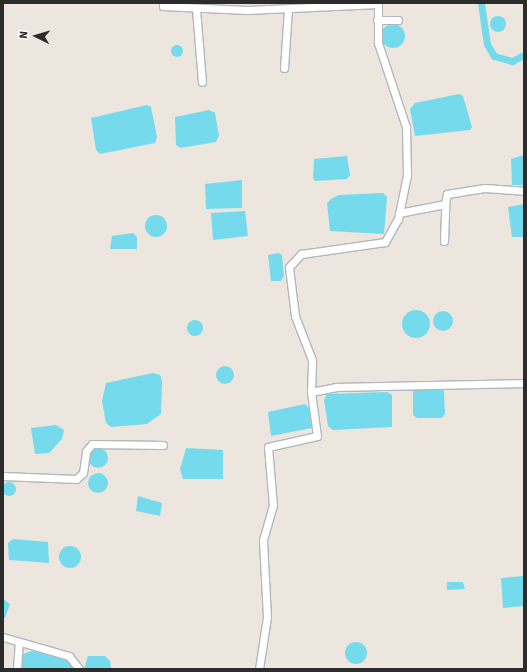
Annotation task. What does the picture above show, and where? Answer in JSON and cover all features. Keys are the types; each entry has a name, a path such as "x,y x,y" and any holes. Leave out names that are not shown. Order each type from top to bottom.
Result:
{"street":[{"path":"163,3 164,6 196,9 247,6 288,10 378,3 378,43 396,102 402,111 408,146 399,213 385,242 302,254 289,267 295,316 312,360 311,392 317,436 268,447 273,506 263,540 267,617 259,669"},
{"path":"196,9 202,82"},
{"path":"284,68 288,10"},
{"path":"378,20 398,20"},
{"path":"444,241 445,204 447,194 485,188 524,191"},
{"path":"399,213 445,204"},
{"path":"311,392 337,387 524,383"},
{"path":"3,476 76,479 83,473 86,451 92,444 163,445"},
{"path":"3,637 19,643 69,656 79,669"},
{"path":"18,669 19,643"}],"water":[{"path":"498,16 504,18 506,24 504,30 498,32 492,30 490,24 492,18"},
{"path":"393,24 402,27 405,36 402,45 393,48 384,45 381,36 384,27"},
{"path":"177,45 181,47 183,51 181,55 177,57 173,55 171,51 173,47"},
{"path":"459,94 463,96 472,127 470,130 415,136 410,109 415,103"},
{"path":"147,105 151,107 157,137 155,143 100,154 96,150 91,118"},
{"path":"209,110 215,113 219,136 216,142 181,148 176,145 175,117"},
{"path":"524,155 524,185 512,185 511,159"},
{"path":"347,156 350,175 347,179 315,181 313,178 314,159"},
{"path":"242,180 242,208 206,209 205,184"},
{"path":"383,193 387,197 384,234 330,231 327,203 331,199 339,195"},
{"path":"524,204 524,237 512,237 508,207"},
{"path":"245,211 248,236 213,240 211,213"},
{"path":"156,215 164,218 167,226 164,234 156,237 148,234 145,226 148,218"},
{"path":"133,233 137,237 137,249 110,249 112,236"},
{"path":"278,253 282,255 284,276 281,281 271,281 268,255"},
{"path":"416,310 426,314 430,324 426,334 416,338 406,334 402,324 406,314"},
{"path":"443,311 450,314 453,321 450,328 443,331 436,328 433,321 436,314"},
{"path":"195,320 202,325 203,328 198,335 195,336 188,331 187,328 192,321"},
{"path":"225,366 231,369 234,375 231,381 225,384 219,381 216,375 219,369"},
{"path":"153,373 160,375 162,381 161,414 147,424 111,427 106,423 102,401 106,383"},
{"path":"440,388 444,391 445,414 442,418 417,418 413,415 413,390"},
{"path":"387,392 392,395 392,427 333,430 328,426 324,400 327,394"},
{"path":"305,404 311,410 312,428 271,436 268,412"},
{"path":"56,425 64,430 62,439 49,453 35,454 31,428"},
{"path":"98,448 105,451 108,458 105,465 98,468 91,465 88,458 91,451"},
{"path":"186,448 223,450 223,479 183,479 180,469"},
{"path":"98,473 105,476 108,483 105,490 98,493 91,490 88,483 91,476"},
{"path":"6,482 12,482 16,486 16,492 12,496 6,496 2,492 2,486"},
{"path":"138,496 162,503 160,516 136,511"},
{"path":"13,539 48,542 49,563 9,560 8,543"},
{"path":"70,546 78,549 81,557 78,565 70,568 62,565 59,557 62,549"},
{"path":"523,576 524,606 503,608 501,578"},
{"path":"447,582 463,582 465,589 447,590"},
{"path":"3,599 10,604 5,618 3,617"},
{"path":"356,642 364,645 367,653 364,661 356,664 348,661 345,653 348,645"},
{"path":"32,651 68,660 73,669 21,669 23,654"},
{"path":"88,656 105,656 110,661 111,669 84,669"}],"waterway":[{"path":"481,3 487,44 494,56 512,61 524,55"}]}
